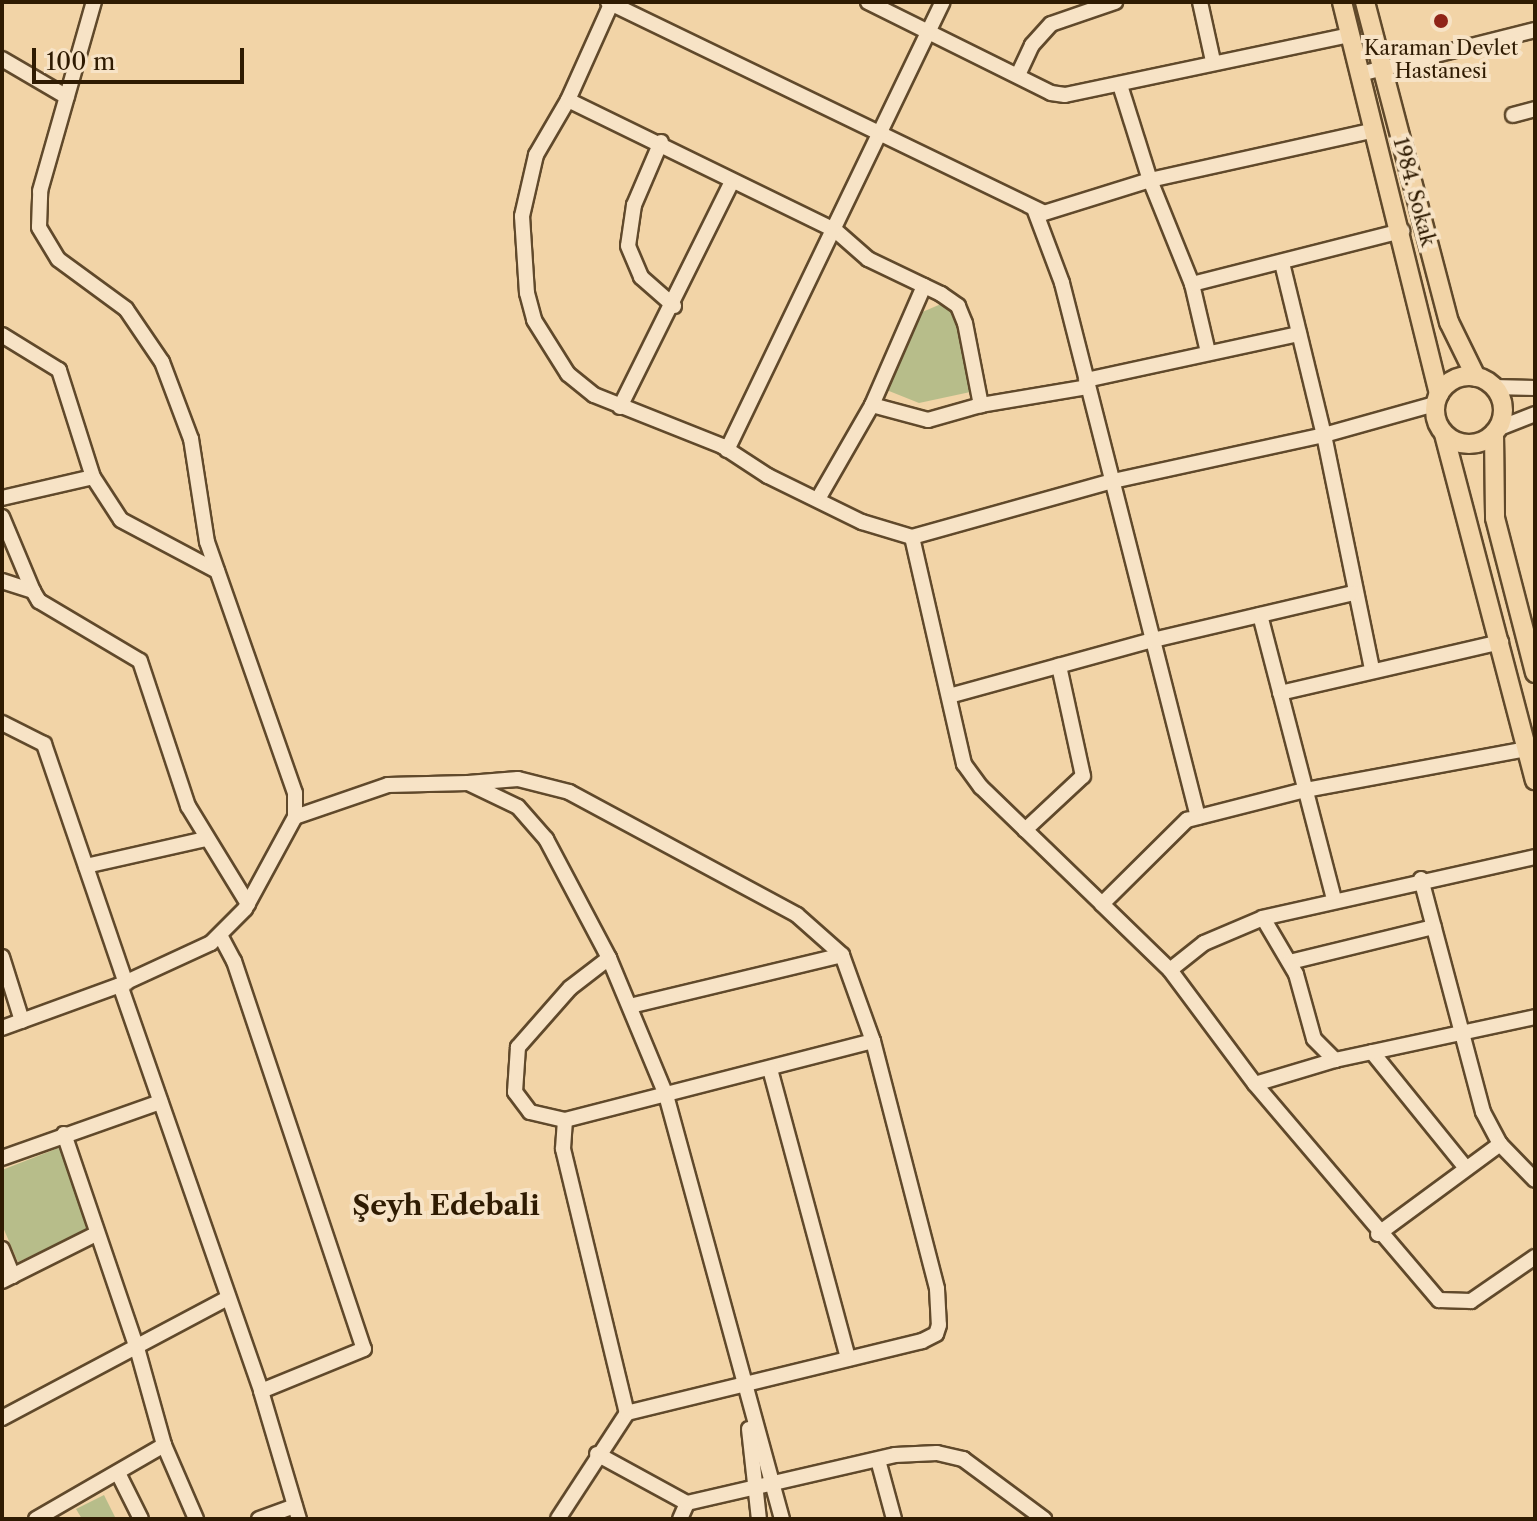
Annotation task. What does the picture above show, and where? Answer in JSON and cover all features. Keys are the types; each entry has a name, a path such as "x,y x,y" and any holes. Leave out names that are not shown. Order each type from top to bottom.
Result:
{"main road":[{"name":"1984. Sokak","path":"1342,2 1402,231 1437,399"},
{"path":"1365,2 1449,322 1476,377 1493,387 1503,412 1496,431 1495,518 1531,637 1535,673"},
{"path":"1476,377 1454,380 1437,399 1535,780"},
{"path":"1444,434 1473,444 1496,431"}],"street":[{"path":"2,1028 123,984 220,935 248,904 295,817 295,793 207,542 191,439 162,362 126,309 58,259 39,227 40,191 94,2"},
{"path":"868,2 1065,95 1120,85 1213,61 1350,35"},
{"path":"727,450 943,2"},
{"path":"1018,75 1032,45 1051,24 1115,2"},
{"path":"1200,2 1213,61"},
{"path":"1375,130 1150,180 1059,212 1035,211 880,138 611,3 568,100 536,155 525,190 527,293 547,348 568,374 620,407 727,450 862,522 912,537 1113,481 1324,435 1437,399"},
{"path":"1360,74 1535,30"},
{"path":"2,59 67,97"},
{"path":"1120,85 1150,180 1192,284 1208,352"},
{"path":"568,100 661,142 732,181 835,230 868,259 958,306 981,405"},
{"path":"1513,115 1535,109"},
{"path":"661,142 634,205 628,246 641,277 674,306"},
{"path":"620,407 674,306 732,181"},
{"path":"1035,211 1051,243 1198,817"},
{"path":"1192,284 1402,231"},
{"path":"1282,263 1324,435 1372,669"},
{"path":"818,499 872,405 924,286"},
{"path":"872,405 928,420 1208,352 1299,334"},
{"path":"2,335 59,370 93,477 121,520 217,571"},
{"path":"1493,387 1535,388"},
{"path":"1496,431 1535,414"},
{"path":"2,498 93,477"},
{"path":"2,517 39,601 112,643 147,671 188,806 248,904"},
{"path":"912,537 964,764 1025,830 1170,970 1255,1084 1378,1234 1439,1300 1456,1303 1471,1301 1535,1257"},
{"path":"2,581 33,591"},
{"path":"949,696 1153,640 1354,593"},
{"path":"1260,615 1334,899"},
{"path":"1280,693 1372,669 1501,642"},
{"path":"1025,830 1083,776 1059,666"},
{"path":"2,723 44,744 160,1102 261,1391 297,1513 259,1519"},
{"path":"1102,904 1187,820 1305,790 1527,749"},
{"path":"295,817 388,785 518,779 569,792 797,915 842,955 873,1041 937,1289 939,1325 936,1334 922,1341 627,1413 597,1454 558,1519"},
{"path":"468,783 532,819 609,958 630,1006 666,1095 782,1519"},
{"path":"86,866 206,839"},
{"path":"1170,970 1204,943 1263,918 1421,879 1535,857"},
{"path":"1421,879 1483,1112 1500,1144 1535,1180"},
{"path":"1263,918 1290,962 1314,1039 1335,1060"},
{"path":"1290,962 1434,927"},
{"path":"220,935 234,961 364,1349 261,1391"},
{"path":"630,1006 842,955"},
{"path":"2,957 22,1021"},
{"path":"609,958 570,988 518,1047 514,1069 520,1103 530,1112 565,1120 873,1041"},
{"path":"1255,1084 1335,1060 1462,1036 1535,1017"},
{"path":"1372,1052 1466,1168"},
{"path":"770,1069 848,1359"},
{"path":"2,1158 160,1102"},
{"path":"565,1120 563,1149 627,1413"},
{"path":"64,1134 137,1348 164,1445 196,1519"},
{"path":"1378,1234 1500,1144"},
{"path":"2,1249 8,1278 96,1234"},
{"path":"2,1418 228,1298"},
{"path":"743,1385 759,1519"},
{"path":"36,1519 164,1445"},
{"path":"597,1454 687,1503 878,1460 937,1453 963,1459 1044,1519"},
{"path":"878,1460 894,1519"},
{"path":"118,1473 141,1519"},
{"path":"680,1519 687,1503"}],"green space":[{"path":"941,304 956,310 975,391 919,403 884,389 920,313"},
{"path":"61,1147 87,1230 18,1262 2,1225 2,1170"},
{"path":"104,1495 116,1519 82,1519 76,1509"}],"place":[{"name":"Karaman Devlet Hastanesi","path":"1441,21"}],"district":[{"name":"Şeyh Edebali","path":"446,1205"}]}
